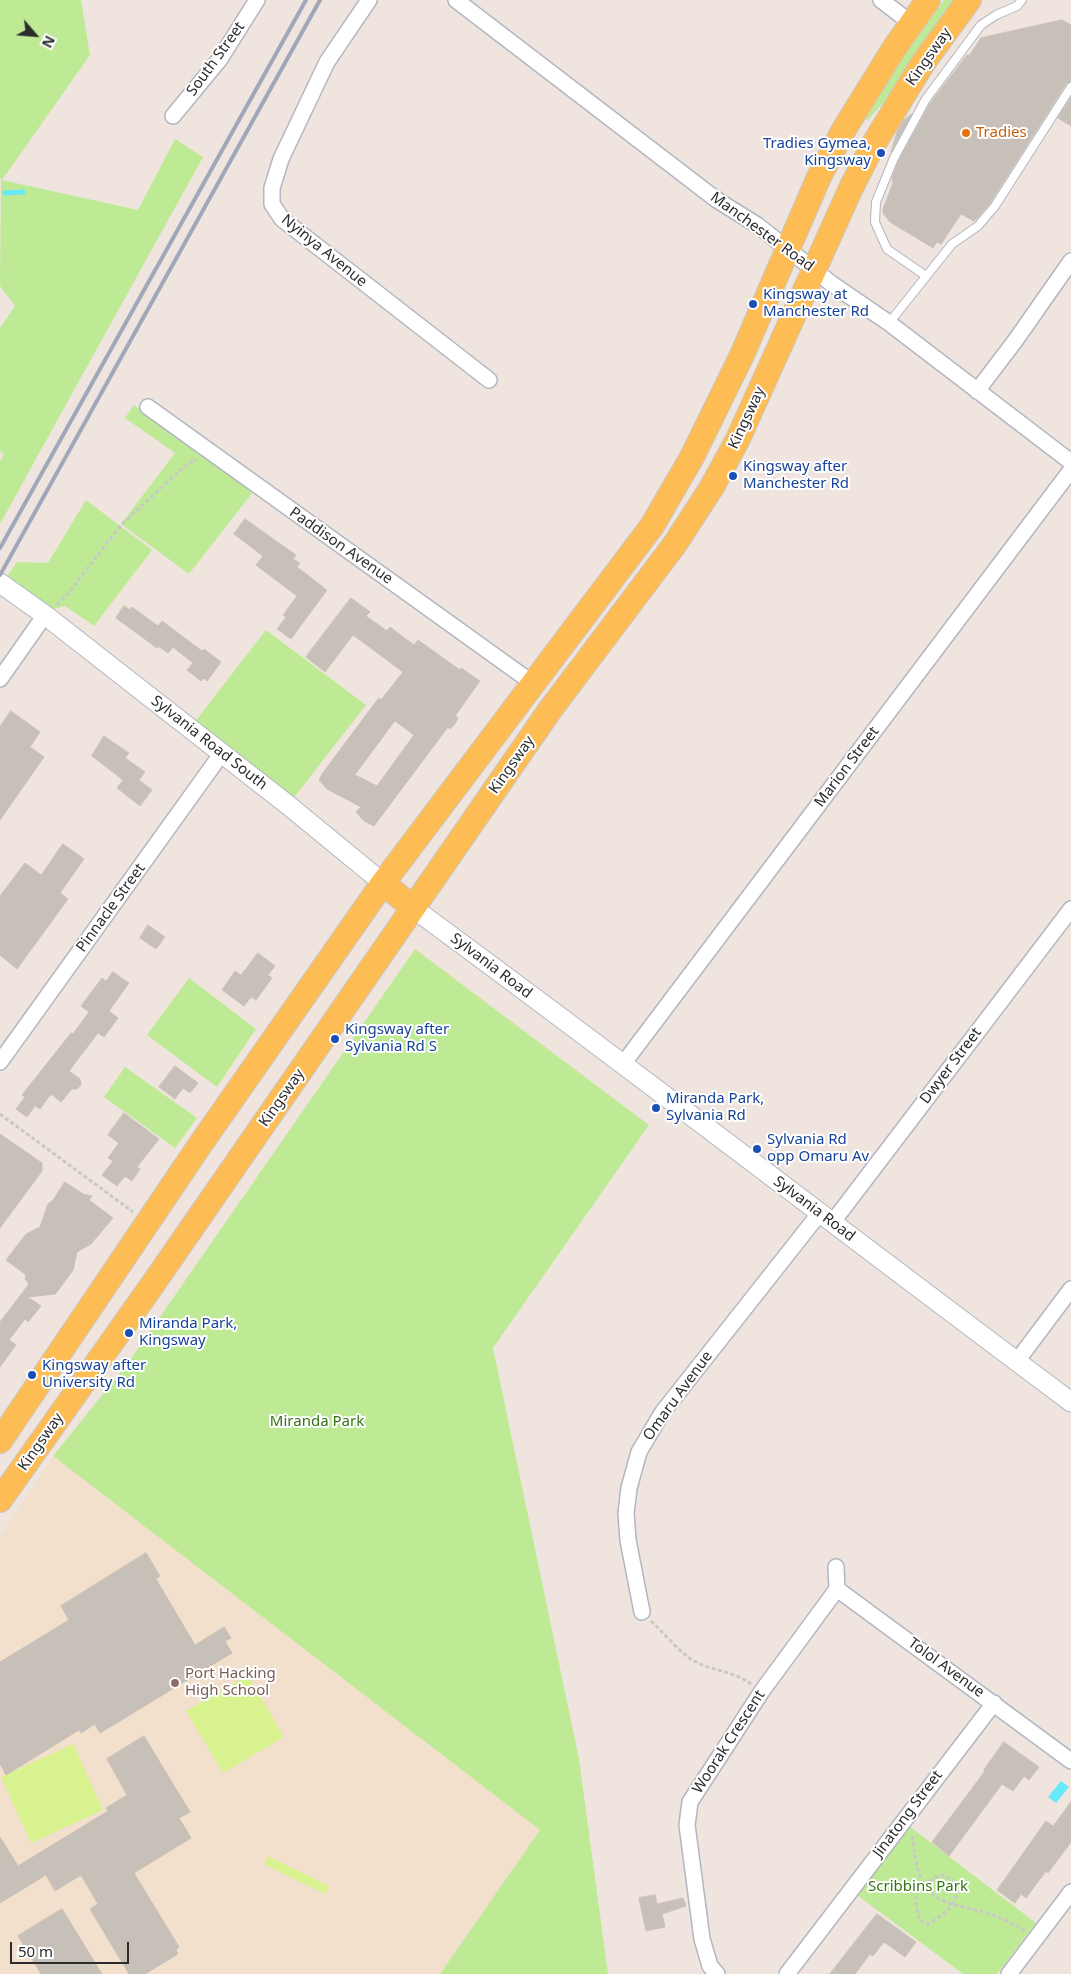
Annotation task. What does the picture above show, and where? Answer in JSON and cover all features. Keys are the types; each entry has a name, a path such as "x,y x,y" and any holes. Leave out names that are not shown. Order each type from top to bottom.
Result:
{"main road":[{"name":"Kingsway","path":"0,1442 194,1153 383,883 652,526 692,458 742,355 819,177 843,131 911,23 928,0"},
{"name":"Kingsway","path":"0,1500 153,1284 550,710 675,544 712,486 738,440 851,188 873,145 923,63 970,0"},
{"name":"Sylvania Road South","path":"383,883 413,908"}],"street":[{"name":"South Street","path":"173,116 220,59 257,0"},
{"name":"Nyinya Avenue","path":"370,0 327,62 281,159 272,188 272,204 282,219 489,380"},
{"name":"Manchester Road","path":"456,0 718,200 757,225 814,270 889,323 1071,462"},
{"path":"881,0 911,23"},
{"path":"977,391 1071,261"},
{"name":"Paddison Avenue","path":"148,407 534,684"},
{"name":"Marion Street","path":"623,1064 1071,470"},
{"name":"Sylvania Road South","path":"0,583 45,615 222,753 383,883"},
{"path":"0,679 45,615"},
{"name":"Pinnacle Street","path":"0,1062 222,753"},
{"name":"Sylvania Road","path":"413,908 1071,1402"},
{"name":"Dwyer Street","path":"825,1218 1071,909"},
{"name":"Omaru Avenue","path":"642,1612 628,1540 626,1514 629,1488 639,1452 662,1413 825,1218"},
{"path":"1017,1362 1071,1289"},
{"path":"836,1567 837,1588"},
{"name":"Woorak Crescent","path":"717,1974 710,1966 702,1939 687,1825 690,1802 762,1692 837,1588"},
{"name":"Tolol Avenue","path":"837,1588 1071,1761"},
{"name":"Jinatong Street","path":"786,1974 994,1703"},
{"path":"1009,1974 1071,1892"}],"lane":[{"path":"926,276 887,249 875,222 876,202 894,158 926,99 981,25 996,15 1017,6 1022,0"},
{"path":"889,323 952,244 978,226 995,206 1071,87"}],"path":[{"path":"45,615 66,596 121,525 186,465 210,452"},
{"path":"0,1114 134,1212"},
{"path":"642,1612 692,1660 714,1669 741,1676 762,1692"},
{"path":"908,1815 920,1878 928,1890 953,1906 998,1916 1036,1938"},
{"path":"944,1875 959,1886 953,1906 928,1924 920,1921 917,1911 916,1895 918,1888 925,1885 936,1877 944,1875"}],"shaded area":[{"name":"Port Hacking High School","path":"53,1456 540,1830 440,1974 0,1974 0,1537"}],"green space":[{"path":"0,0 81,0 90,55 2,180 138,210 175,139 203,157 0,524 0,461 4,455 0,451 0,328 15,306 0,286"},
{"path":"944,0 955,0 912,58 884,102 868,120 864,118 889,78"},
{"path":"134,405 253,492 189,574 121,524 175,453 125,418"},
{"path":"86,500 152,550 94,626 65,606 46,611 3,582 17,562 48,563"},
{"path":"266,630 366,705 288,805 190,728"},
{"name":"Miranda Park","path":"415,949 649,1125 493,1348 579,1759 608,1974 440,1974 540,1830 53,1456 128,1363"},
{"path":"189,978 256,1029 217,1087 147,1035"},
{"path":"125,1067 197,1118 175,1148 104,1097"},
{"path":"248,1675 284,1737 223,1773 186,1711"},
{"path":"73,1744 103,1810 31,1843 1,1777"},
{"name":"Scribbins Park","path":"909,1826 1036,1923 997,1974 963,1974 857,1895"},
{"path":"268,1856 329,1886 325,1894 264,1864"}],"water":[{"path":"1061,1781 1069,1787 1056,1803 1048,1797"}],"building":[{"name":"Tradies","path":"1062,20 1071,25 1071,81 1066,84 990,203 974,221 961,214 941,244 937,242 933,248 890,222 883,213 883,209 899,160 931,102 967,55 969,56 981,38"},
{"path":"1071,97 1071,126 1058,118"},
{"path":"912,114 891,152 897,132 903,121"},
{"path":"245,519 296,555 293,559 300,563 297,567 327,590 291,639 277,629 286,617 283,615 297,596 256,565 263,556 234,534"},
{"path":"351,598 370,612 366,616 387,631 390,627 414,645 418,640 460,670 461,668 480,681 455,716 458,718 455,724 450,729 448,727 374,826 364,821 356,812 361,807 327,789 319,780 375,703 379,698 381,700 403,672 353,635 325,672 306,657","holes":["395,721 414,735 377,786 355,775"]},
{"path":"124,606 130,610 132,607 158,626 162,621 202,651 204,649 221,662 207,681 204,678 201,681 187,670 193,663 173,647 168,653 158,646 157,648 116,618"},
{"path":"11,711 40,732 30,747 44,757 0,820 0,727"},
{"path":"104,736 129,753 125,758 145,772 139,780 152,790 140,806 117,788 123,780 92,756"},
{"path":"63,844 84,859 60,893 68,899 17,969 0,955 0,896 25,863 41,875"},
{"path":"148,925 165,937 156,949 140,938"},
{"path":"258,953 275,966 268,975 272,978 256,1000 251,997 244,1006 222,990 235,971 241,975"},
{"path":"113,972 129,983 109,1011 118,1018 104,1037 98,1033 69,1071 80,1079 81,1085 77,1089 72,1089 61,1102 51,1094 40,1109 35,1106 27,1117 16,1109 25,1097 22,1095 89,1012 81,1006 102,978 106,981"},
{"path":"175,1066 198,1083 190,1093 183,1088 175,1099 159,1087"},
{"path":"124,1113 159,1139 137,1167 140,1169 132,1181 125,1176 117,1186 102,1175 113,1161 108,1158 119,1143 108,1135"},
{"path":"0,1134 42,1163 42,1171 0,1228"},
{"path":"65,1182 83,1194 92,1196 89,1200 113,1218 91,1244 77,1252 73,1270 55,1294 28,1297 41,1306 28,1322 25,1319 9,1340 16,1345 0,1367 0,1322 29,1284 25,1279 26,1275 6,1260 26,1234 40,1227 48,1204 53,1200"},
{"path":"146,1553 160,1576 156,1579 195,1645 224,1627 231,1638 225,1641 232,1653 100,1733 95,1724 81,1733 79,1730 6,1775 0,1764 0,1662 69,1620 61,1606"},
{"path":"144,1736 190,1812 179,1818 191,1838 134,1873 179,1947 176,1950 178,1954 145,1974 129,1974 90,1909 98,1904 81,1875 55,1891 46,1875 0,1903 0,1837 18,1866 108,1811 106,1808 127,1795 107,1759"},
{"path":"1004,1742 1039,1767 1029,1780 1024,1776 1013,1791 1002,1784 949,1856 932,1842 985,1771"},
{"path":"1071,1802 1071,1842 1026,1898 1021,1894 1015,1903 997,1890 1046,1821 1053,1826"},
{"path":"655,1895 657,1904 683,1898 686,1906 662,1914 665,1927 646,1931 639,1898"},
{"path":"62,1909 102,1974 41,1974 18,1936"},
{"path":"877,1914 916,1942 905,1957 884,1942 873,1956 870,1954 855,1974 830,1974"}],"waterway":[{"path":"5,193 23,192"}],"railway":[{"path":"0,548 306,0"},
{"path":"0,575 320,0"}],"place":[{"name":"Tradies","path":"966,133"},
{"name":"Tradies Gymea, Kingsway","path":"881,153"},
{"name":"Kingsway at Manchester Rd","path":"753,304"},
{"name":"Kingsway after Manchester Rd","path":"733,476"},
{"name":"Kingsway after Sylvania Rd S","path":"335,1039"},
{"name":"Miranda Park, Sylvania Rd","path":"656,1108"},
{"name":"Sylvania Rd opp Omaru Av","path":"757,1149"},
{"name":"Miranda Park, Kingsway","path":"129,1333"},
{"name":"Kingsway after University Rd","path":"32,1375"},
{"name":"Port Hacking High School","path":"175,1683"}]}
